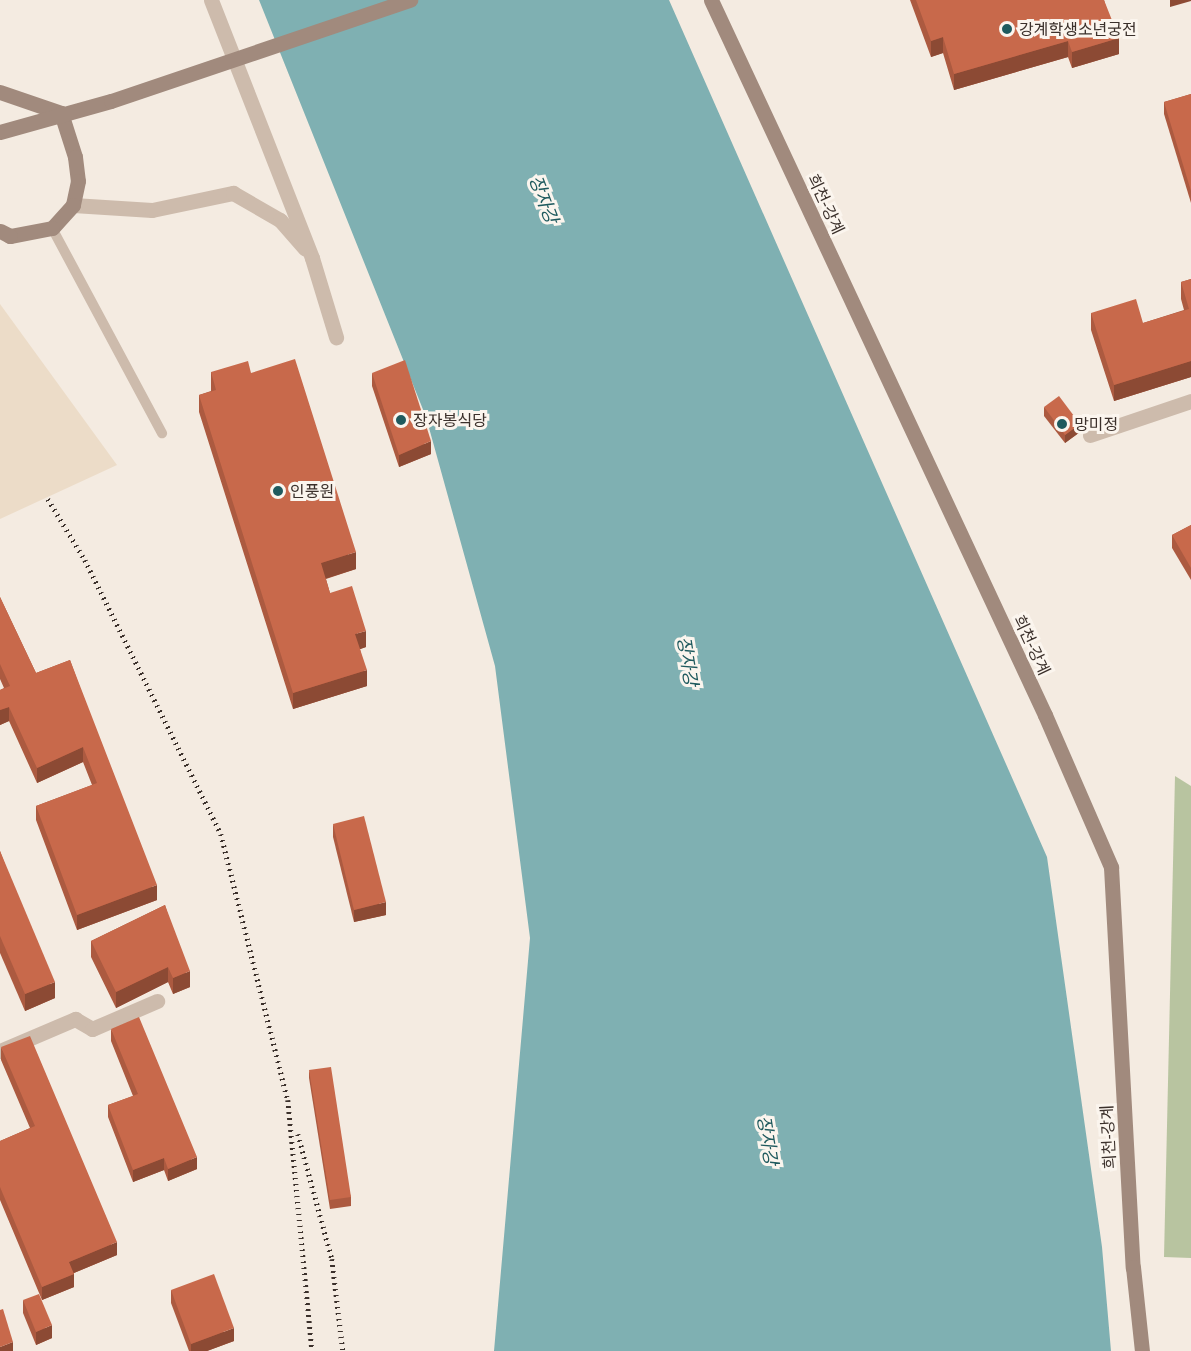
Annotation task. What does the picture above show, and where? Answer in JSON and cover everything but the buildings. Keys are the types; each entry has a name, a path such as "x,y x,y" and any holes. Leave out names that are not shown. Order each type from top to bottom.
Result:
{"main road":[{"path":"0,132 61,113 111,101 410,0"},
{"name":"희천-강계","path":"711,0 1040,704 1111,867 1133,1267 1142,1351"},
{"path":"0,92 61,113"},
{"path":"0,231 10,236 52,228 73,205 78,181 75,157 61,113"}],"street":[{"path":"211,0 312,258 336,337"},
{"path":"73,205 152,210 233,193 280,220 312,258"},
{"path":"1090,435 1191,401"},
{"path":"0,1051 75,1019 92,1029 157,1001"}],"lane":[{"path":"52,228 162,433"}],"green space":[{"path":"1175,776 1191,786 1191,1258 1164,1257"}],"shaded area":[{"path":"0,304 117,465 0,519"}],"water":[{"name":"장자강","path":"259,0 669,0 1047,857 1102,1247 1111,1351 494,1351 530,938 495,666 426,417"}],"railway":[{"path":"48,499 85,560 221,834 288,1100 312,1351"},
{"path":"298,1134 332,1259 343,1351"}],"place":[{"name":"강계학생소년궁전","path":"1007,29"},
{"name":"장자봉식당","path":"401,420"},
{"name":"망미정","path":"1062,424"},
{"name":"인풍원","path":"278,491"}]}
